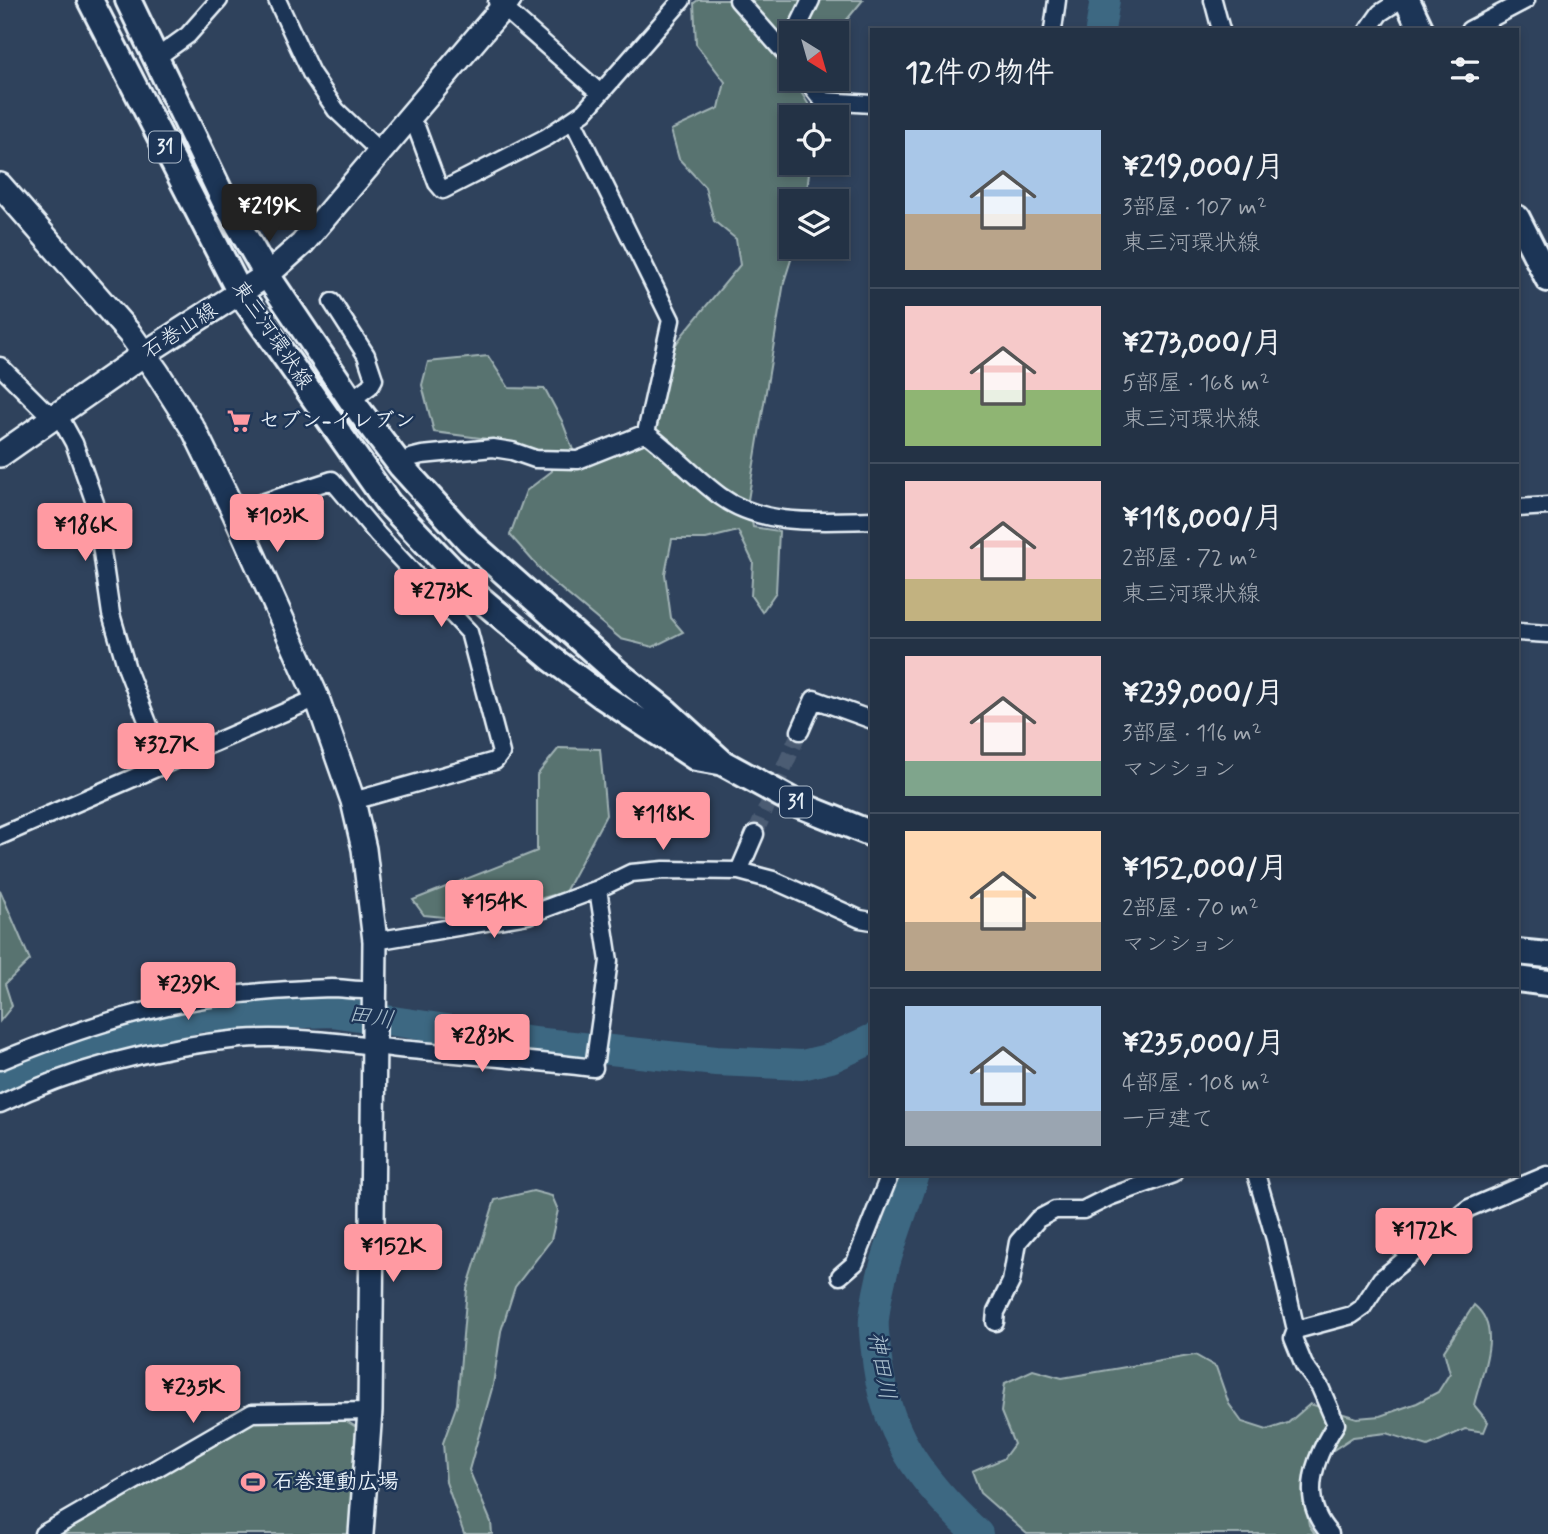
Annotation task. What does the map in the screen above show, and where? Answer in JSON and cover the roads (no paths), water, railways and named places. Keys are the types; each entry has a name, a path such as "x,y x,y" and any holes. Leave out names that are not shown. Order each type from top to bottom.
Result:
{"main road":[{"name":"東三河環状線","path":"90,0 240,293 388,503 476,595 552,659 602,696 696,758 723,762"},
{"name":"東三河環状線","path":"128,0 224,200 267,275 351,400 401,466 469,541 723,762 800,805 870,833"},
{"path":"1407,0 1420,28"},
{"path":"1519,222 1548,279"},
{"path":"1519,952 1548,955"},
{"path":"1519,979 1548,983"}],"street":[{"path":"156,58 188,35 219,0"},
{"path":"277,0 311,73 336,110 379,151"},
{"path":"408,120 417,129 437,183 443,190 573,121 584,112 682,0"},
{"path":"738,0 779,42"},
{"path":"801,21 811,0"},
{"path":"1053,28 1057,0"},
{"path":"1213,0 1220,28"},
{"path":"1369,28 1380,13 1400,0"},
{"path":"1473,28 1526,0"},
{"name":"石巻山線","path":"0,455 144,354 267,275 302,244 408,120 502,3"},
{"path":"502,3 600,93"},
{"path":"815,91 823,101 870,104"},
{"path":"573,121 671,320 646,433"},
{"path":"0,185 85,281 144,354 195,432 317,698 353,801 364,849 375,942 370,1411 361,1534"},
{"path":"331,302 366,355 374,379 370,386 351,400"},
{"path":"0,366 43,409 63,423 74,443 95,503 111,614 127,669 164,764"},
{"path":"401,466 411,458 422,455 493,448 536,459 578,460 646,433"},
{"path":"646,433 719,496 754,513 804,521 870,520"},
{"path":"234,512 332,480 378,535 470,632 501,753 495,761 353,801"},
{"path":"1519,508 1548,506"},
{"path":"1519,632 1548,634"},
{"path":"0,836 317,698"},
{"path":"800,730 814,699 870,719"},
{"path":"739,871 755,834"},
{"path":"375,942 528,915 631,873 664,870 739,871 773,880 860,919 870,921"},
{"path":"0,1104 59,1078 105,1063 241,1039 374,1040 506,1057 594,1064 609,961 598,888"},
{"path":"0,1061 112,1021 169,1006 249,993 309,989 336,988 374,994"},
{"path":"1297,1330 1352,1315 1363,1308 1381,1279 1469,1208 1547,1175"},
{"path":"840,1276 855,1263 889,1176"},
{"path":"995,1322 996,1312 1012,1283 1018,1242 1038,1219 1055,1210 1083,1210 1109,1197 1167,1176"},
{"path":"1257,1176 1297,1330 1293,1338 1304,1365 1320,1387 1336,1424 1320,1449 1313,1477 1312,1500 1322,1526 1330,1534"},
{"path":"43,1534 252,1413 370,1411"}],"waterway":[{"name":"神田川","path":"1100,28 1105,0"},
{"name":"田川","path":"0,1080 50,1059 140,1030 202,1017 332,1012 534,1042 716,1061 802,1065 831,1058 870,1040"},
{"name":"神田川","path":"914,1176 885,1264 877,1300 874,1327 880,1380 896,1430 908,1453 939,1495 978,1534"}],"tunnel":[{"path":"755,834 800,731"}],"place":[{"name":"セブン-イレブン","path":"239,421"},
{"name":"石巻運動広場","path":"253,1482"}]}
